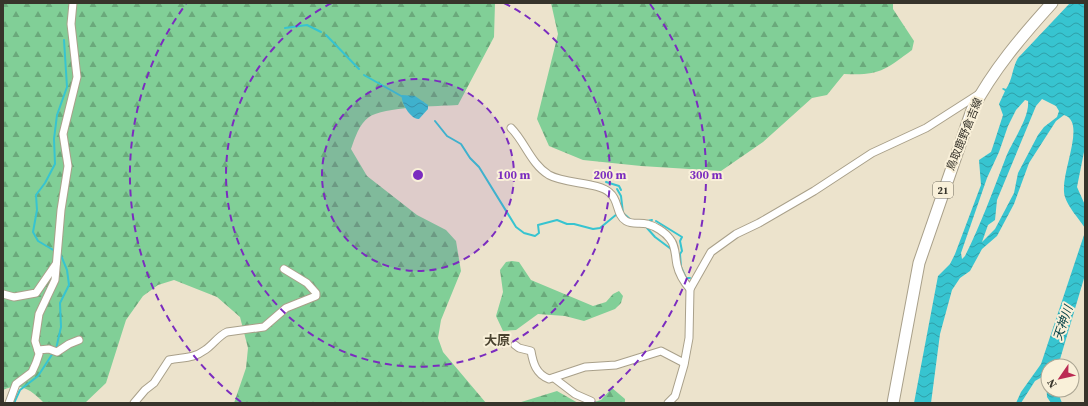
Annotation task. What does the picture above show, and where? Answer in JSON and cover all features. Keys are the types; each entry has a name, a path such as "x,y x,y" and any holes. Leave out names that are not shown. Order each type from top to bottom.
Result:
{"main road":[{"name":"鳥取鹿野倉吉線","path":"893,403 919,263 972,110 981,93 1009,53 1052,3"}],"street":[{"path":"9,403 16,384 32,372 39,354 35,341 39,314 55,280 68,166 63,134 77,77 71,24 72,3"},
{"path":"668,403 676,396 684,363 688,338 690,289 711,252 718,245 814,191 872,153 926,128 981,93"},
{"path":"511,128 518,135 536,165 550,176 602,188 615,198 623,219 630,223 648,224 662,231 671,239 675,248 677,265 682,280 690,289"},
{"path":"652,226 655,218"},
{"path":"3,294 14,297 36,293 57,263"},
{"path":"134,403 145,390 154,383 169,360 187,359 195,356 204,351 222,334 227,332 264,327 286,308 316,296 316,293 307,283 284,269"},
{"path":"38,350 57,352 69,344 79,340"},
{"path":"515,345 519,348 531,351 534,365 543,377 549,380 585,367 616,365 661,351 684,363"},
{"path":"554,378 577,395 591,401"},
{"path":"676,396 680,403"}],"green space":[{"path":"3,3 495,3 494,37 458,105 398,109 376,114 369,117 363,123 351,149 367,176 417,215 446,230 456,241 461,271 441,320 438,338 443,352 486,403 234,403 246,368 248,348 240,317 217,297 174,280 158,285 143,296 126,320 106,383 85,403 44,403 35,394 20,387 3,390"},
{"path":"551,3 893,3 893,9 914,41 912,50 888,67 874,73 844,74 827,95 812,98 763,142 721,171 641,166 583,160 549,146 537,119 558,34"},
{"path":"506,262 519,262 531,280 593,306 606,302 613,294 619,291 623,296 621,303 615,309 584,321 565,316 538,314 516,330 503,331 496,316 503,292 500,270"},
{"path":"612,388 625,399 625,403 590,403 601,400"},
{"path":"557,391 578,403 518,403"}],"water":[{"path":"1070,3 1085,3 1085,147 1077,187 1085,205 1085,228 1071,209 1065,197 1065,176 1071,151 1073,128 1071,120 1064,115 1056,121 1029,163 1014,204 997,236 982,249 970,271 960,278 952,290 940,334 931,403 914,403 938,276 950,264 955,254 981,185 979,160 991,152 1003,115 999,104 1005,91 1002,89 1006,89 1018,58","holes":["1042,99 1056,106 1059,111 1057,117 1044,127 1038,135 1018,173 1014,193 995,229 982,242 988,225 995,220 997,200 1036,106","1025,100 1028,101 1028,107 1024,122 1006,157 987,207 965,256 962,259 961,253 987,178 999,152 1008,126 1016,110"]},
{"path":"402,95 415,96 428,105 428,109 419,119 416,119 407,110 403,102"},
{"name":"天神川","path":"1085,232 1085,275 1060,358 1043,358"},
{"path":"1040,365 1040,378 1035,381 1021,403 1016,403 1021,392"},
{"path":"1048,398 1060,398 1062,403 1051,403"}],"waterway":[{"path":"285,28 307,25 321,32"},
{"path":"326,35 359,69"},
{"path":"55,251 38,241 33,232 37,210 36,195 45,183 55,164 54,139 57,115 67,87 64,40"},
{"path":"364,75 403,97"},
{"path":"435,121 447,136 461,144 470,158 479,167 516,227 524,233 535,236 539,233 538,225 557,220 567,224 574,224 593,229 600,228 617,214"},
{"path":"606,182 619,186 621,190"},
{"path":"617,189 621,196 623,213 631,220"},
{"path":"647,221 652,220"},
{"path":"656,221 682,237 680,241 682,251 680,254 681,267 686,278 690,278"},
{"path":"647,228 655,237 671,249"},
{"path":"56,349 61,327 60,303 69,285 67,270 60,253"},
{"path":"14,403 20,390 38,376 53,353"}],"district":[{"name":"大原","path":"497,340"}]}
